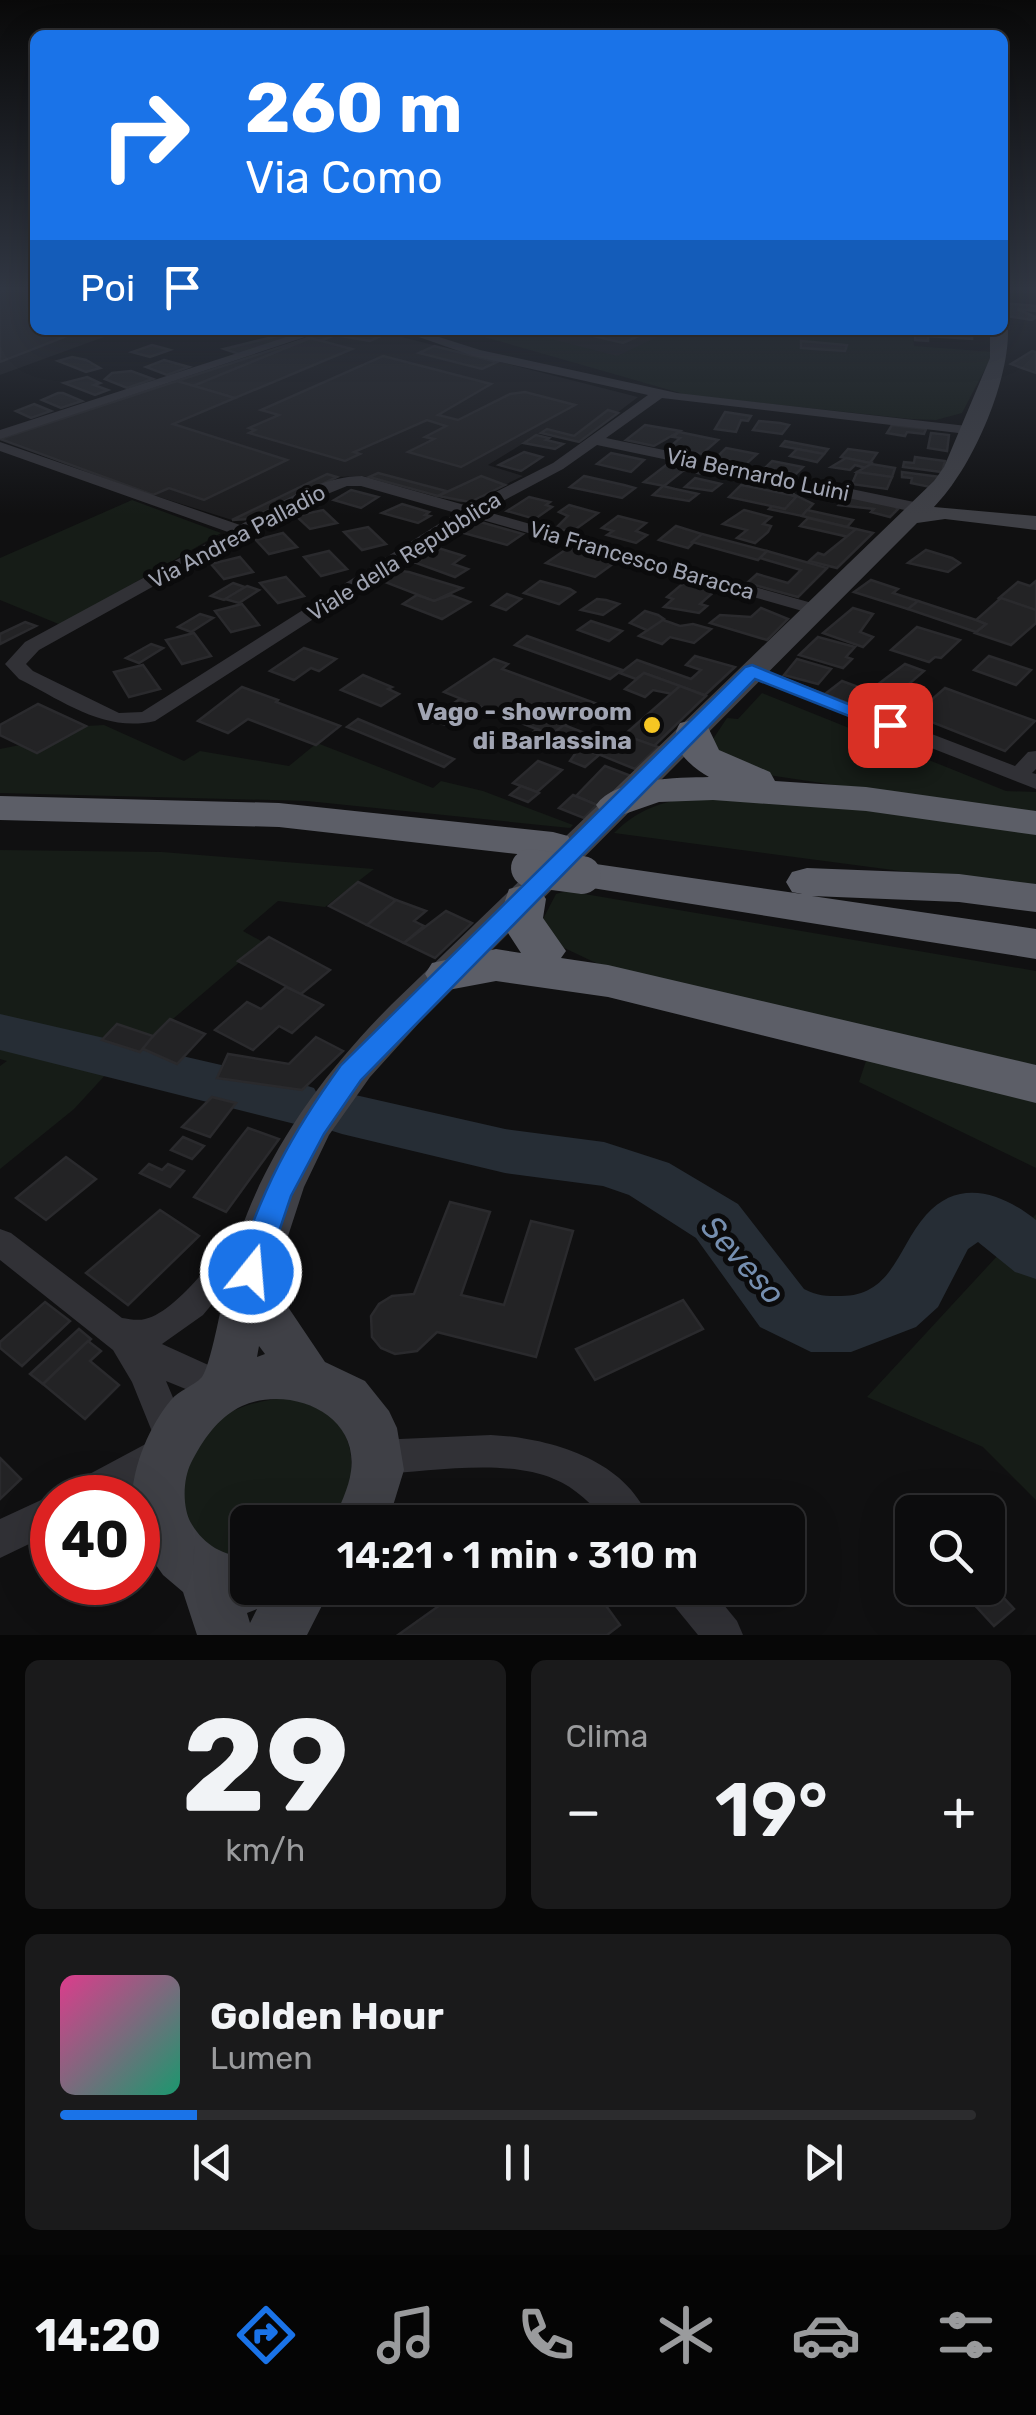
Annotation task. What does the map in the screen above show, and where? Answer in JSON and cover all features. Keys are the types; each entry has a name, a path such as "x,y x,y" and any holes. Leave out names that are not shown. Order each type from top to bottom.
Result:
{"highway":[{"path":"616,805 652,791 685,760 814,794 1036,823"},
{"path":"0,808 279,816 524,913 608,980 1036,1084"},
{"path":"0,831 136,832 296,841 524,913 959,888 1036,898"},
{"path":"805,896 1036,916"},
{"path":"805,896 1036,944"},
{"path":"805,896 1036,963"}],"street":[{"path":"0,435 222,362"},
{"path":"518,362 658,394 966,430"},
{"path":"225,1389 251,1272 269,1213 323,1110 524,913 616,805 685,760 752,671 926,502 955,467 966,430 997,362"},
{"name":"Viale della Repubblica","path":"17,658 18,670 26,676 113,718 128,721 148,717 471,511 558,466 658,394"},
{"name":"Via Bernardo Luini","path":"596,440 926,502"},
{"path":"0,446 242,531"},
{"name":"Via Andrea Palladio","path":"17,658 325,488 354,480 471,511"},
{"path":"926,502 927,512 959,510"},
{"path":"926,502 1036,524"},
{"name":"Via Francesco Baracca","path":"471,511 814,609"},
{"path":"752,671 1027,778 1036,756"},
{"path":"120,1335 149,1334 163,1326 210,1283 269,1213"},
{"path":"0,1242 120,1335 180,1370 225,1389"},
{"path":"251,1272 268,1318 306,1376"},
{"path":"120,1335 146,1374 170,1445"},
{"path":"226,1635 191,1560 163,1526 158,1501 160,1476 170,1445 194,1412 225,1389 252,1378 306,1376 333,1387 356,1404 370,1428 378,1457 376,1488 368,1505"},
{"path":"120,1475 170,1445"},
{"path":"378,1457 508,1455 555,1462 610,1494 619,1505"},
{"path":"0,1539 30,1526"},
{"path":"274,1635 293,1605"},
{"path":"699,1605 723,1635"}],"shaded area":[{"path":"0,362 35,362 0,375"},
{"path":"234,362 501,362 638,397 579,442 540,433 488,465 523,476 470,502 363,476 337,477 250,519 232,520 118,484 0,439"},
{"path":"573,362 989,362 962,413 936,420 687,395"},
{"path":"132,500 221,533 61,625 0,600 0,558"},
{"path":"762,693 1006,791 1036,792 1036,815 768,775 722,757 713,739 727,718 738,719"},
{"path":"104,725 184,761 200,751 289,766 317,743 433,788 441,781 483,791 573,825 570,828 307,801 0,793 0,749 20,745 38,753 86,726"},
{"path":"694,797 837,807 1036,832 1036,889 614,833 651,808"},
{"path":"0,850 162,852 374,869 325,907 278,901 243,931 263,942 153,1036 117,1024 102,1040 80,1041 0,1017"},
{"path":"567,891 1036,971 1036,1069 596,963 558,945 543,919 556,894"},
{"path":"0,1044 108,1072 74,1109 0,1169 0,1066 7,1061 0,1059"},
{"path":"867,1058 1036,1097 1036,1168 859,1082"},
{"path":"1036,1214 1036,1500 983,1447 867,1397"},
{"path":"284,1398 330,1416 340,1426 350,1451 349,1491 346,1505 230,1505 230,1562 215,1558 181,1513 187,1464 195,1443 214,1422 256,1403"}],"building":[{"path":"61,362 90,362 100,368 86,372"},
{"path":"172,362 189,367 167,375 146,367"},
{"path":"234,362 251,362 193,386 177,381"},
{"path":"251,362 320,362 235,398 193,386"},
{"path":"369,362 407,362 491,384 438,415 458,420 510,394 525,392 575,405 461,467 408,452 434,439 425,437 446,426 427,420 354,452 360,454 345,461 249,433 255,430 249,428 279,415 261,410"},
{"path":"456,362 496,362 482,369"},
{"path":"1036,362 1036,373 1011,364"},
{"path":"131,371 153,379 127,388 105,379 112,373"},
{"path":"87,377 100,383 94,385 108,390 95,395 64,383"},
{"path":"177,381 235,398 173,424 287,460 204,500 169,488 153,495 0,439"},
{"path":"58,393 82,401 61,408 42,400"},
{"path":"34,404 51,411 31,418 16,411"},
{"path":"608,410 618,413 579,442 541,433 547,429 574,436"},
{"path":"725,412 751,416 748,421 741,420 736,432 715,429"},
{"path":"759,421 789,425 782,434 753,430"},
{"path":"645,425 680,431 654,446 626,440"},
{"path":"892,425 926,429 924,434 907,432 905,436 887,433"},
{"path":"679,432 718,440 702,454 670,447 680,438 673,437"},
{"path":"931,433 949,435 947,451 928,448"},
{"path":"536,435 563,444 555,449 524,443"},
{"path":"785,441 828,449 824,454 781,446"},
{"path":"726,448 757,454 746,464 716,458"},
{"path":"797,449 824,454 817,462 790,456"},
{"path":"848,449 877,453 870,463 841,457"},
{"path":"524,452 542,457 521,471 499,465"},
{"path":"611,453 644,460 631,472 597,464"},
{"path":"915,457 945,461 942,472 903,467 904,462 914,463"},
{"path":"846,458 871,463 866,468 855,465 850,470 831,467"},
{"path":"674,459 710,467 702,474 684,470 664,486 644,482"},
{"path":"772,461 803,467 796,474 765,468"},
{"path":"871,464 895,468 892,477 857,472"},
{"path":"857,472 892,477 887,489 852,484"},
{"path":"902,472 940,477 930,487 911,483 912,478 902,477"},
{"path":"378,473 446,491 438,496 369,477"},
{"path":"327,474 337,477 250,519 232,520"},
{"path":"481,476 505,485 470,502 438,496"},
{"path":"584,476 635,488 622,498 570,487"},
{"path":"695,478 721,484 712,491 685,487"},
{"path":"741,485 796,497 785,509 729,497"},
{"path":"663,486 698,494 689,501 653,495"},
{"path":"351,490 378,497 361,508 334,500"},
{"path":"793,494 813,504 802,516 769,509 785,509 796,497"},
{"path":"849,496 898,509 890,517 871,512 874,509 839,505"},
{"path":"529,497 550,502 546,505 552,507 535,519 507,511"},
{"path":"402,504 429,512 425,515 430,516 418,523 382,513"},
{"path":"569,505 598,513 573,531 555,529 568,516 559,512"},
{"path":"323,510 337,523 310,529 296,516"},
{"path":"744,510 771,517 763,524 771,526 768,532 755,543 737,538 747,530 723,524"},
{"path":"807,510 853,520 847,527 802,516"},
{"path":"618,516 646,523 636,531 647,535 636,543 607,535 613,531 602,528"},
{"path":"808,518 856,529 849,537 800,526"},
{"path":"477,521 523,534 507,545 460,532"},
{"path":"676,526 702,534 688,548 659,540"},
{"path":"368,527 386,544 362,550 344,532"},
{"path":"856,529 873,533 837,568 809,561 818,553 824,555"},
{"path":"283,533 297,547 269,554 256,540"},
{"path":"702,534 767,551 758,560 692,542"},
{"path":"438,548 464,556 453,564 468,569 455,577 416,563"},
{"path":"568,548 614,563 595,577 546,563"},
{"path":"926,550 960,563 948,572 908,563"},
{"path":"329,551 347,569 321,576 304,557"},
{"path":"767,551 827,568 798,597 747,583 757,574 788,583 801,570 760,558"},
{"path":"240,557 253,572 224,579 211,564"},
{"path":"401,571 462,588 434,601 385,582"},
{"path":"286,577 304,596 278,603 260,583"},
{"path":"871,580 918,601 908,609 854,592"},
{"path":"540,581 575,592 559,604 524,593"},
{"path":"686,581 716,590 700,604 707,606 699,613 664,607 673,599 667,597"},
{"path":"1036,581 1036,610 999,598 1018,582 1030,586"},
{"path":"233,583 245,587 224,600 211,596"},
{"path":"247,586 259,590 239,603 225,599"},
{"path":"507,594 521,599 506,610 492,605"},
{"path":"417,595 434,601 451,595 470,602 442,619 403,604"},
{"path":"1001,598 1036,610 1036,623 1011,645 975,633 986,624 976,620"},
{"path":"597,599 619,604 603,615 581,610"},
{"path":"918,601 986,624 976,632 908,609"},
{"path":"242,604 259,625 231,632 215,611"},
{"path":"761,608 788,619 767,640 710,623 720,615 751,617"},
{"path":"853,608 873,614 860,632 873,637 863,647 823,633"},
{"path":"645,611 664,619 649,631 630,623"},
{"path":"200,614 213,618 191,632 178,627"},
{"path":"663,620 711,629 694,643 670,637 662,644 639,636"},
{"path":"591,621 622,631 609,641 578,630"},
{"path":"25,622 36,626 0,644 0,634"},
{"path":"917,627 960,640 941,658 929,662 891,650"},
{"path":"194,633 211,656 182,664 166,640"},
{"path":"527,636 622,670 610,679 515,645"},
{"path":"818,637 855,647 846,657 852,659 843,668 799,655"},
{"path":"151,644 163,648 139,663 126,658"},
{"path":"304,648 336,659 319,671 311,668 294,680 270,671"},
{"path":"695,656 735,667 705,695 644,673 636,679 620,673 637,660 691,679 701,670 686,665"},
{"path":"989,656 1031,670 1016,685 974,670"},
{"path":"494,659 508,664 502,669 595,703 551,735 444,692"},
{"path":"797,659 831,669 818,684 784,675"},
{"path":"905,664 924,671 874,714 825,694 842,681 869,691"},
{"path":"143,665 160,689 129,697 114,672"},
{"path":"644,673 680,686 672,694 653,690 645,697 625,689"},
{"path":"363,675 399,694 381,706 341,690"},
{"path":"680,686 706,696 654,746 624,735"},
{"path":"242,687 340,726 316,745 248,719 228,733 198,721"},
{"path":"945,688 1035,721 1005,751 914,715"},
{"path":"460,699 489,710 480,717 462,716 459,727 427,721"},
{"path":"38,704 86,726 37,753 0,735 0,725"},
{"path":"358,719 454,759 444,767 347,727"},
{"path":"564,725 610,743 619,744 627,736 658,747 635,769 551,735"},
{"path":"537,729 567,741 557,749 527,738"},
{"path":"580,747 599,755 585,767 570,761"},
{"path":"538,761 562,770 537,792 513,783"},
{"path":"605,766 631,776 599,806 576,796"},
{"path":"521,786 539,793 528,802 510,795"},
{"path":"573,795 597,805 584,818 559,808"},
{"path":"358,882 396,900 367,925 329,906"},
{"path":"396,900 426,911 414,921 424,926 404,943 367,925"},
{"path":"446,911 472,923 435,958 404,943"},
{"path":"269,937 330,970 301,994 238,961"},
{"path":"286,987 323,1005 292,1033 279,1026 253,1050 215,1030 247,1002 261,1009"},
{"path":"170,1019 205,1034 177,1064 141,1048"},
{"path":"117,1024 153,1036 140,1052 102,1040"},
{"path":"316,1037 343,1051 302,1090 217,1078 228,1054 289,1064"},
{"path":"212,1097 236,1103 210,1137 182,1127"},
{"path":"248,1128 279,1139 226,1212 194,1197"},
{"path":"183,1137 204,1146 192,1159 171,1150"},
{"path":"66,1157 96,1179 46,1220 16,1198"},
{"path":"149,1164 162,1170 168,1164 184,1171 170,1187 140,1173"},
{"path":"450,1202 490,1212 461,1295 504,1305 531,1221 573,1231 536,1357 437,1332 417,1351 395,1354 381,1348 372,1337 371,1316 379,1304 392,1296 414,1294"},
{"path":"160,1210 199,1236 128,1305 86,1273"},
{"path":"683,1300 703,1329 595,1380 576,1349"},
{"path":"45,1302 70,1321 22,1366 0,1348 0,1342"},
{"path":"79,1329 91,1339 43,1384 30,1374"},
{"path":"88,1341 101,1351 90,1361 119,1385 85,1419 43,1384"},
{"path":"0,1458 21,1479 0,1499"},
{"path":"1005,1599 1014,1609 994,1626 975,1605 1005,1605"},
{"path":"440,1605 605,1605 620,1625 607,1635 398,1635"}],"waterway":[{"name":"Seveso","path":"0,1032 295,1103"},
{"name":"Seveso","path":"342,1113 505,1151 604,1164 649,1179 717,1221 782,1308 811,1324 851,1324 894,1308 916,1288 947,1232 970,1216 989,1217 1036,1254"}],"place":[{"name":"Vago - showroom di Barlassina","path":"652,725"}],"route":[{"path":"251,1272 276,1196 313,1126 351,1072 752,671 890,725"}]}
